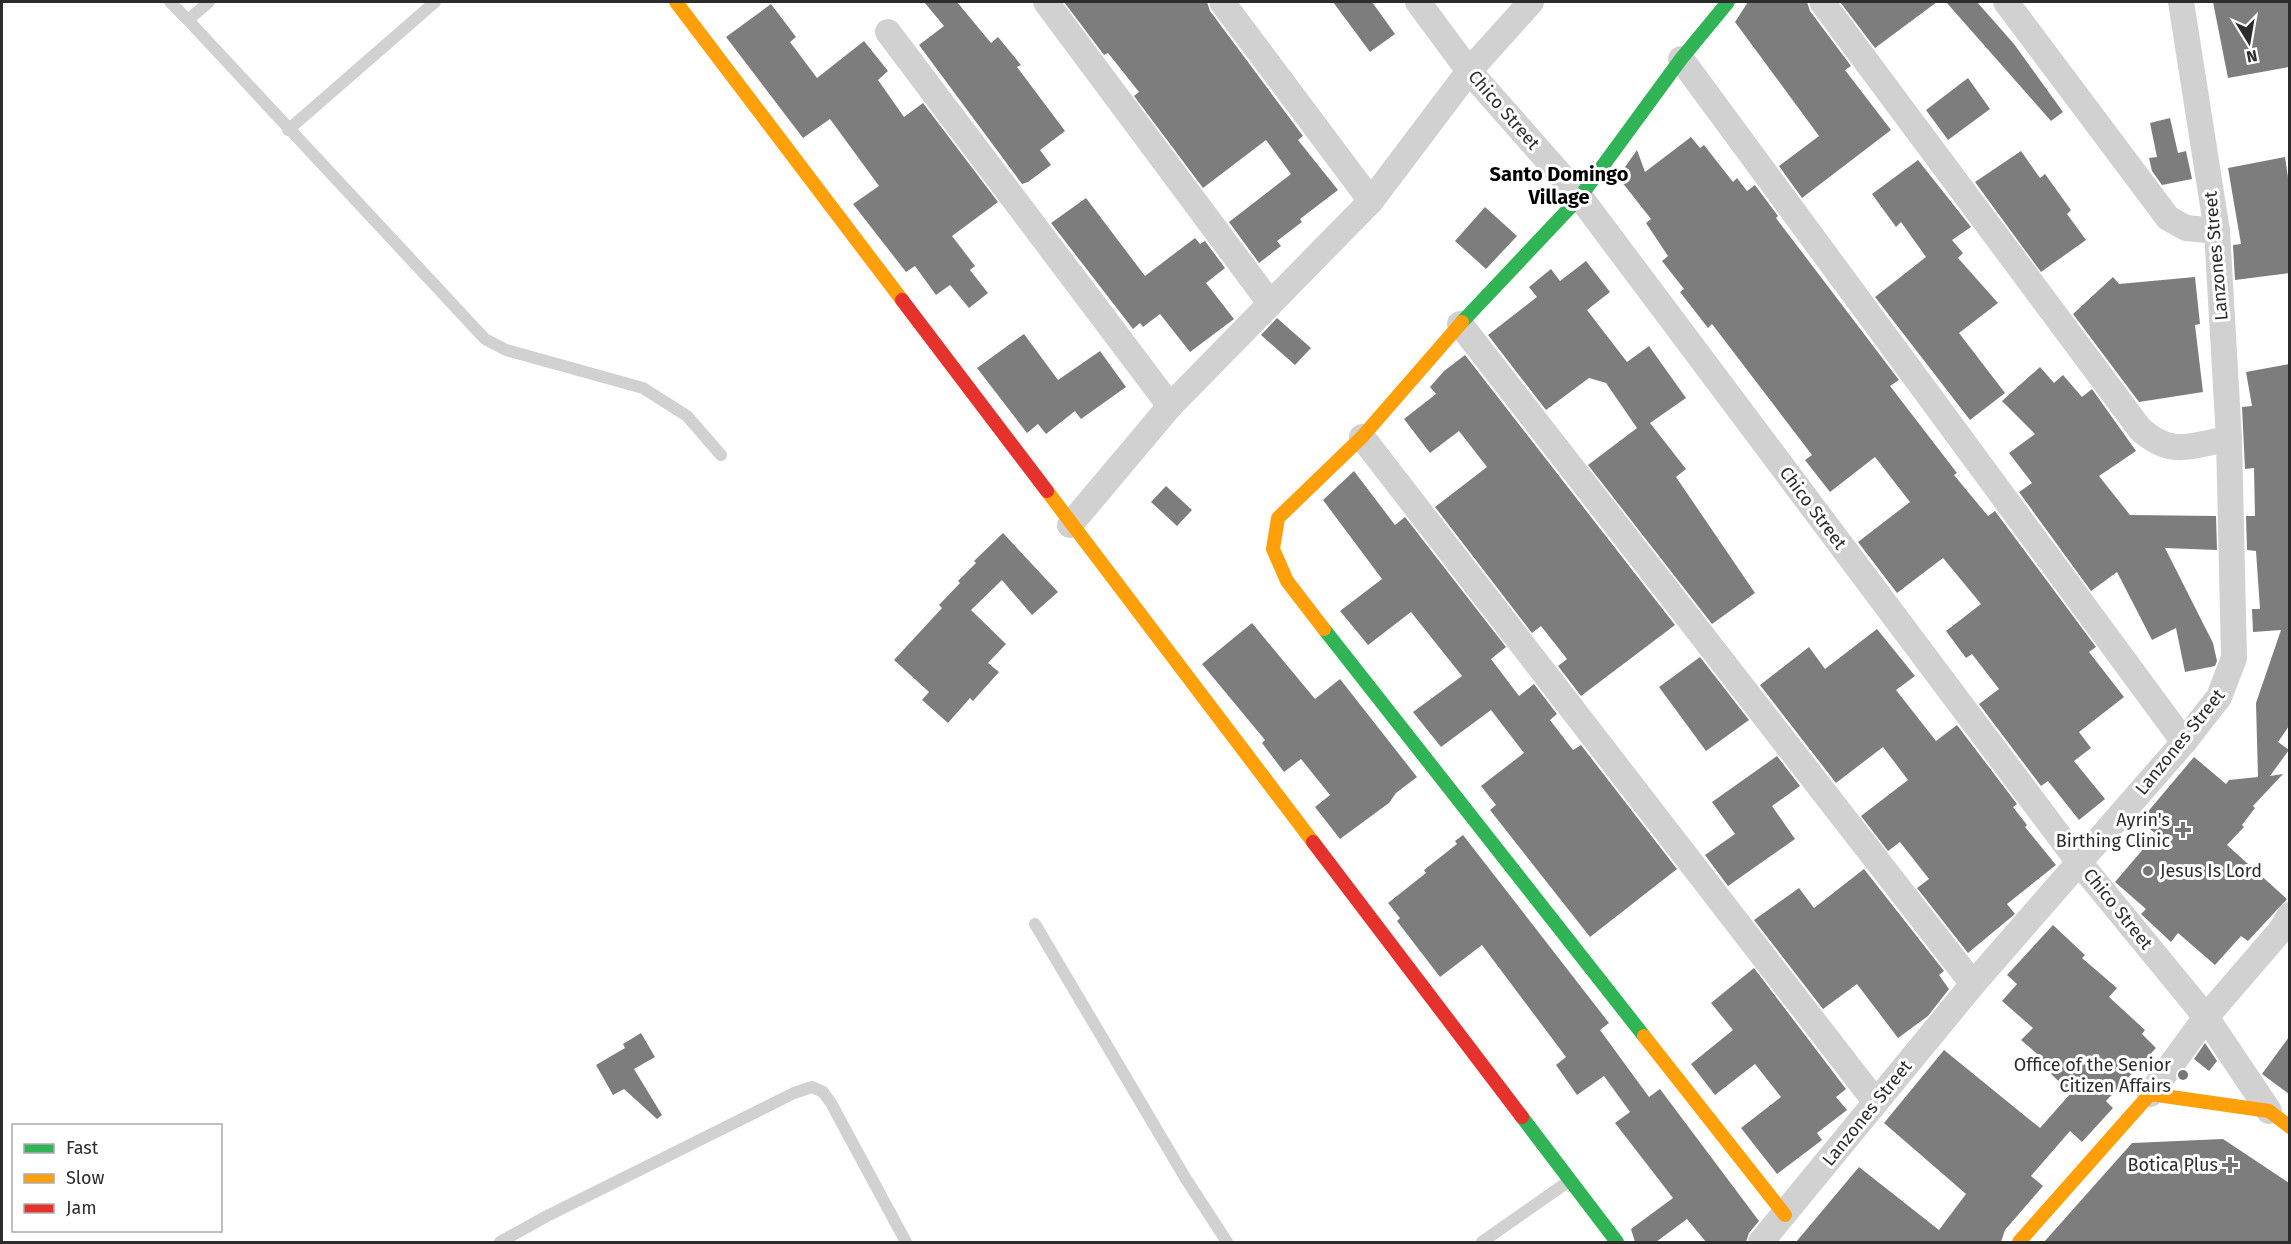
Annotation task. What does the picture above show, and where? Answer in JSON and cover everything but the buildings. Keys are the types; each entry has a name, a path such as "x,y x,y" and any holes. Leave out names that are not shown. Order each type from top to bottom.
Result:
{"street":[{"path":"676,2 1617,1242"},
{"path":"1046,2 1270,303"},
{"path":"1222,2 1371,201"},
{"name":"Chico Street","path":"1418,2 1469,71 1580,197 2078,861 2206,1017 2269,1111"},
{"path":"1071,525 1170,406 1371,201 1469,71 1531,2"},
{"path":"1728,2 1681,59 1580,197 1460,324 1362,437 1278,518 1273,549 1287,581 1785,1215"},
{"path":"1822,2 2140,429 2156,444 2172,448 2229,439"},
{"path":"2006,2 2168,218 2186,228 2217,231"},
{"name":"Lanzones Street","path":"1761,1242 1973,984 2184,742 2219,698 2234,658 2229,439 2217,231 2181,2"},
{"path":"888,32 1170,406"},
{"path":"1681,59 2184,742"},
{"path":"1460,324 1973,984"},
{"path":"1362,437 1875,1101"},
{"path":"2019,1242 2150,1094 2206,1017 2287,927"},
{"path":"2150,1094 2269,1111 2289,1127"}],"lane":[{"path":"170,2 485,339 506,350 582,374 643,388 687,416 721,455"},
{"path":"188,20 209,2"},
{"path":"288,130 435,2"},
{"path":"1035,924 1186,1179 1227,1242"},
{"path":"500,1242 547,1216 794,1093 812,1087 823,1092 831,1103 906,1242"},
{"path":"1482,1242 1571,1180"}],"traffic: fast":[{"path":"1462,322 1580,197 1681,59 1728,2"},
{"path":"1324,629 1644,1036"},
{"path":"1522,1117 1617,1242"}],"traffic: slow":[{"path":"676,2 902,300"},
{"path":"1324,629 1287,581 1273,549 1278,518 1362,437 1462,322"},
{"path":"1047,491 1313,842"},
{"path":"1644,1036 1785,1215"},
{"path":"2019,1242 2150,1094 2269,1111 2290,1127"}],"traffic: jam":[{"path":"902,300 1047,491"},
{"path":"1313,842 1522,1117"}],"place":[{"name":"Ayrin's Birthing Clinic","path":"2183,830"},
{"name":"Jesus Is Lord","path":"2148,871"},
{"name":"Office of the Senior Citizen Affairs","path":"2183,1075"},
{"name":"Botica Plus","path":"2230,1165"}],"district":[{"name":"Santo Domingo Village","path":"1559,186"}]}
